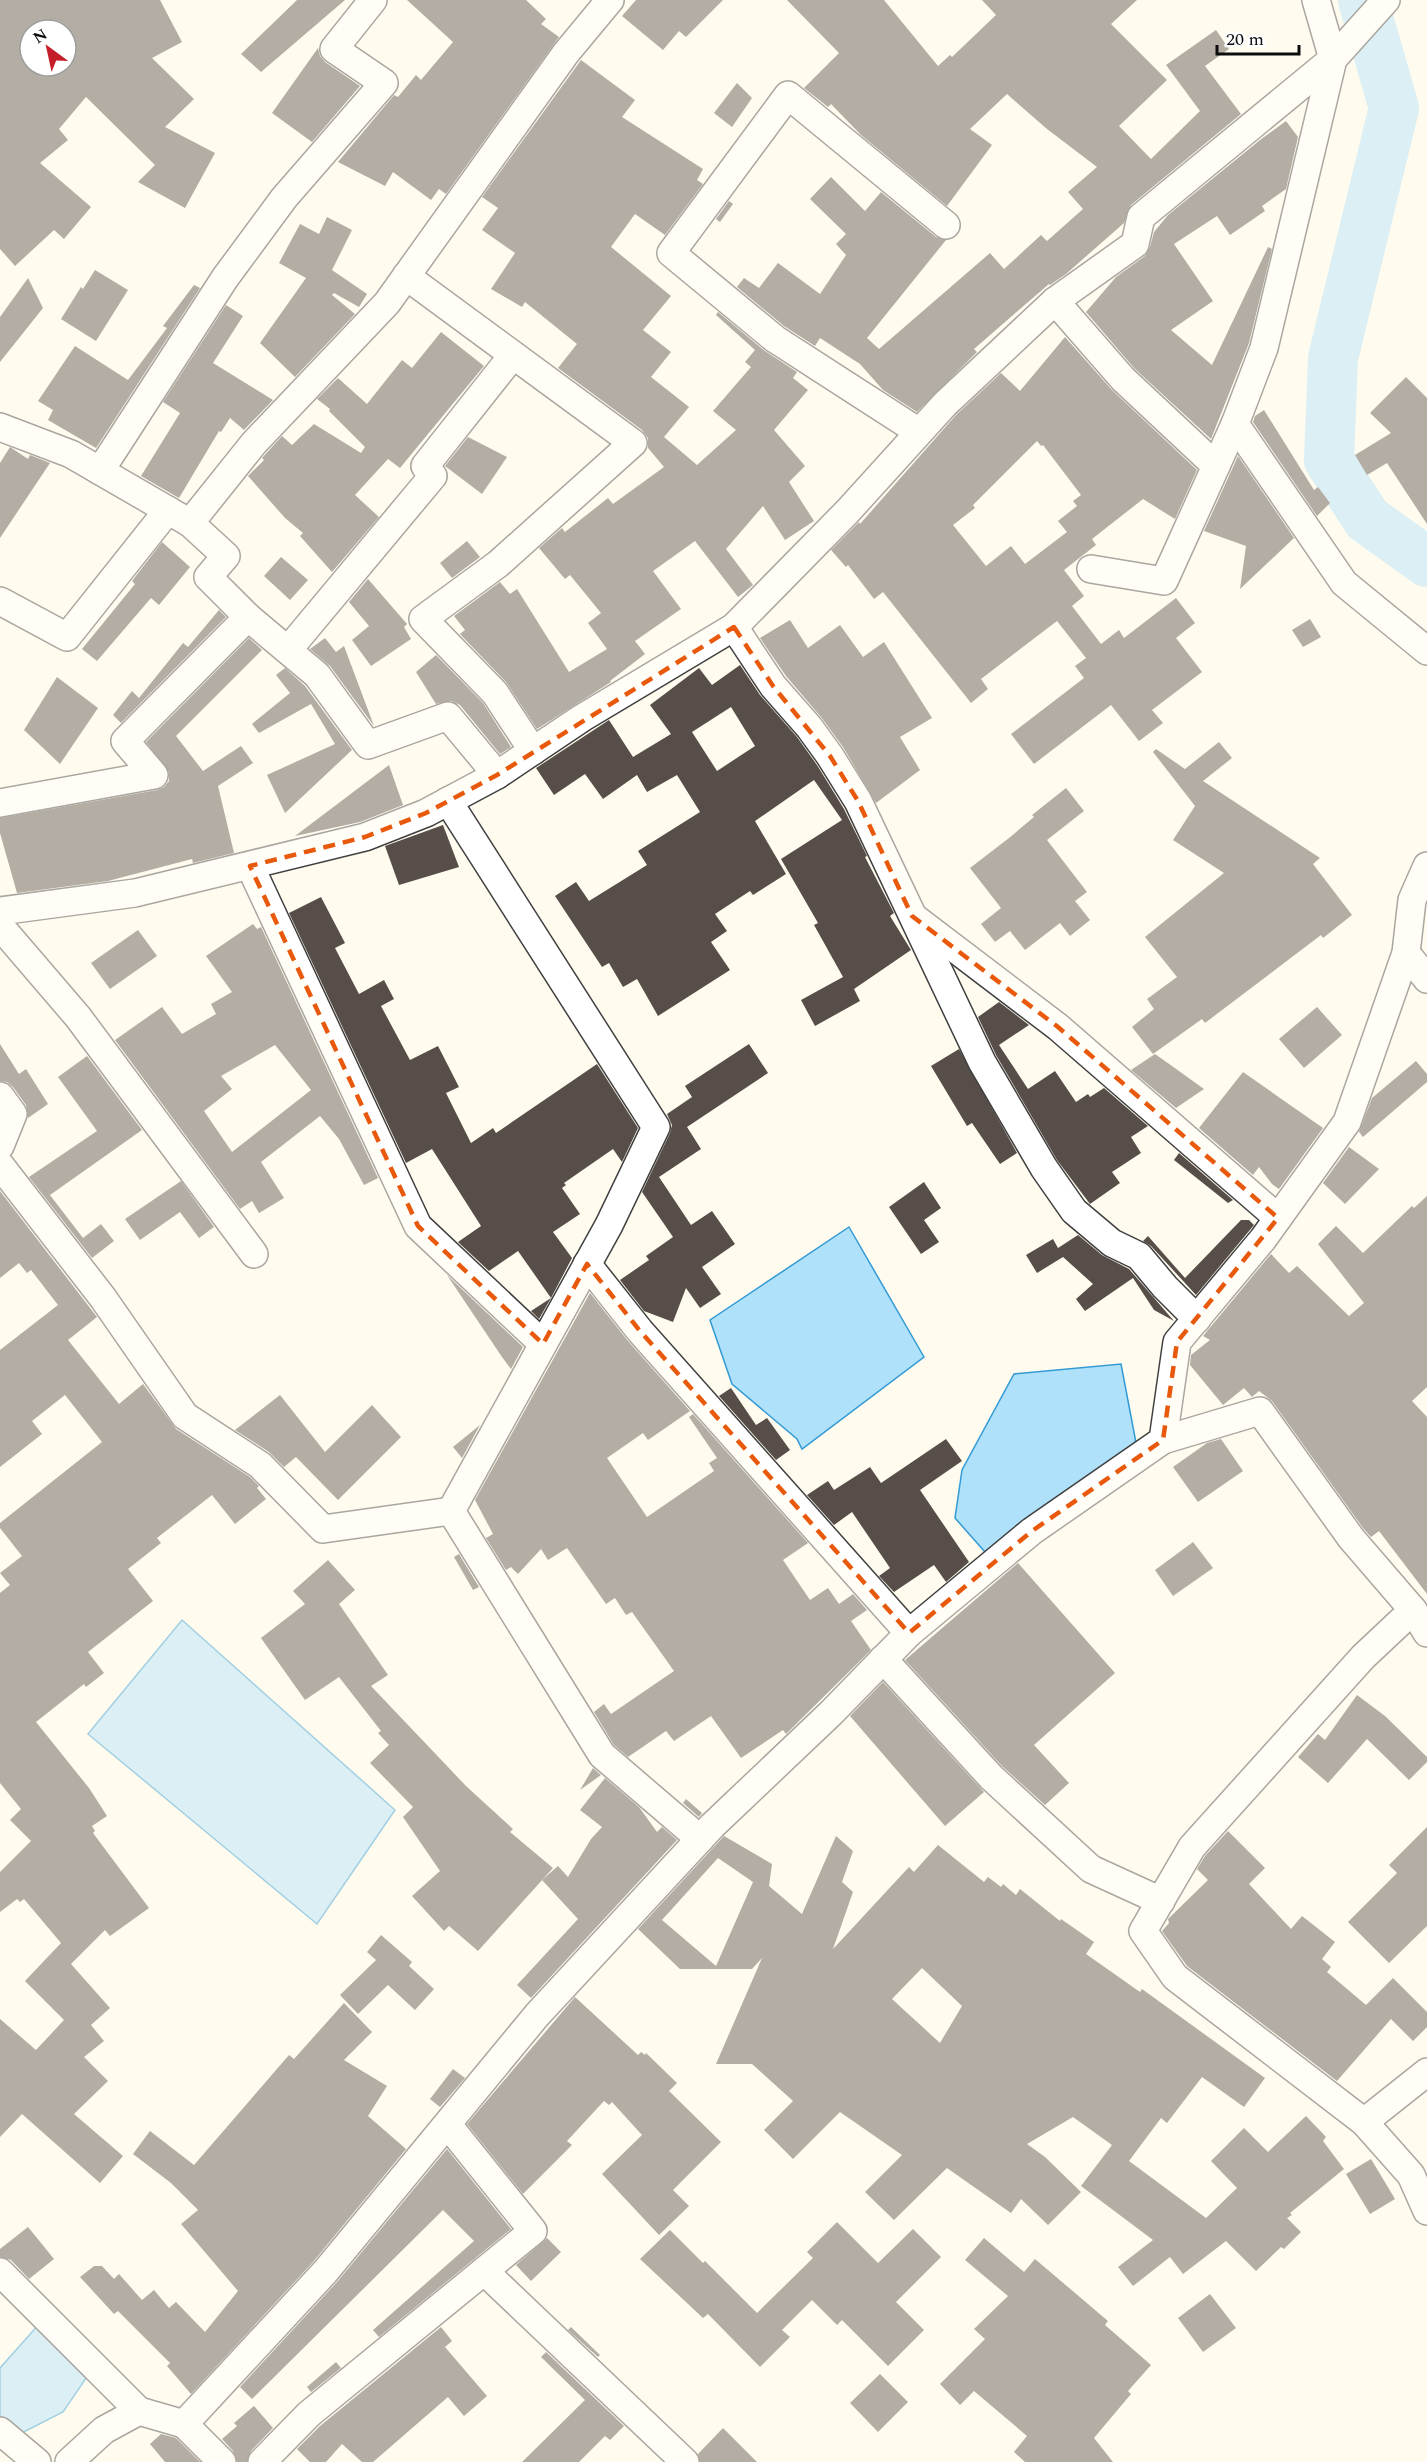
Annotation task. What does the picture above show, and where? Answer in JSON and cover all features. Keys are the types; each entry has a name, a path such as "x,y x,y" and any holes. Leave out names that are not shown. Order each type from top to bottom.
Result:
{"street":[{"path":"100,471 232,269 284,198 384,83 334,49 374,0"},
{"path":"0,601 66,637 387,303 566,53 610,0"},
{"path":"1091,569 1164,581 1235,424 1264,348 1333,59 1316,0"},
{"path":"0,911 135,893 365,837 426,813 497,775 582,718 734,627 847,512 945,404 1055,301 1135,244 1141,217 1333,59 1386,0"},
{"path":"919,432 775,339 671,253 788,95 946,225"},
{"path":"406,276 633,443 498,564 423,619 495,693 533,751"},
{"path":"1055,301 1123,379 1216,466"},
{"path":"288,650 434,476 425,466 513,355"},
{"path":"1235,424 1344,583 1427,651"},
{"path":"0,427 71,454 179,517 226,556 208,577 248,617 317,675 369,745 448,716 497,775"},
{"path":"0,803 154,775 125,741 248,617"},
{"path":"734,627 773,686 809,727 830,756 858,801 982,1062 1044,1168 1074,1211 1112,1243 1139,1256 1165,1287 1197,1319"},
{"path":"448,801 656,1127 609,1225 451,1511"},
{"path":"250,866 418,1226 543,1344"},
{"path":"1163,1440 1177,1342 1278,1218 1347,1122 1406,953 1412,900 1427,866"},
{"path":"912,916 1058,1027 1278,1218"},
{"path":"0,926 78,1017 254,1254"},
{"path":"1406,953 1427,980"},
{"path":"0,1146 13,1114 1,1101"},
{"path":"0,1165 104,1298 185,1416 260,1465 323,1529 451,1511"},
{"path":"587,1264 640,1331 909,1633"},
{"path":"184,2424 325,2272 537,2015 700,1839 831,1713 909,1633 1032,1531 1163,1440 1260,1411 1351,1538 1413,1610 1427,1634"},
{"path":"451,1511 602,1755 700,1839"},
{"path":"1413,1610 1363,1657 1192,1847 1143,1931 1175,1977 1364,2122 1411,2175 1427,2211"},
{"path":"883,1659 991,1777 1091,1869 1161,1901"},
{"path":"1364,2122 1427,2072"},
{"path":"262,2462 309,2414 533,2231 448,2125"},
{"path":"484,2271 685,2462"},
{"path":"0,2272 140,2411 184,2424 222,2462"},
{"path":"69,2462 104,2430 140,2411"},
{"path":"0,2431 37,2462"}],"highlighted area":[{"path":"734,627 773,686 830,756 858,801 912,916 1058,1027 1278,1218 1177,1342 1163,1440 1032,1531 909,1633 640,1331 587,1264 543,1344 418,1226 250,866 365,837 426,813 497,775"}],"water":[{"path":"849,1227 924,1357 802,1449 797,1439 732,1384 710,1320"},
{"path":"1121,1364 1137,1448 985,1552 955,1518 962,1470 1014,1374"},
{"path":"182,1620 395,1810 317,1924 88,1734"},
{"path":"49,2313 102,2355 63,2412 8,2440 0,2426 0,2368"}],"building":[{"path":"0,0 160,0 182,42 152,58 194,99 165,127 215,153 185,208 138,182 155,165 86,97 59,129 68,140 40,163 91,207 64,239 54,230 15,266 0,249"},
{"path":"297,0 345,0 261,72 241,54"},
{"path":"407,0 526,0 546,19 541,24 559,37 446,194 439,189 431,200 393,172 385,186 338,162 394,95 398,97 416,75 421,80 453,42"},
{"path":"636,0 723,0 686,37 679,31 663,50 622,16"},
{"path":"787,0 884,0 938,66 950,55 952,57 996,15 982,0 1137,0 1111,24 1167,80 1119,126 1151,159 1200,111 1166,65 1216,30 1229,49 1205,66 1241,114 1131,205 1124,223 974,349 977,352 917,412 883,390 860,364 820,338 815,346 784,326 737,287 744,278 759,288 778,263 820,294 846,255 836,244 846,234 810,199 831,177 865,211 881,192 936,237 946,240 867,338 879,349 990,253 1004,269 1041,235 1047,241 1083,209 1068,192 1097,167 1047,129 1007,94 970,129 992,145 947,206 861,135 831,104 828,107 804,88 839,53"},
{"path":"318,48 325,62 360,86 312,142 272,113"},
{"path":"581,60 635,100 622,117 703,169 697,180 703,184 665,235 635,214 611,247 671,296 643,330 671,352 651,377 689,407 664,437 697,465 736,430 713,411 751,367 745,362 755,350 716,315 718,312 765,351 797,372 793,378 808,390 774,430 805,466 789,482 814,521 785,540 763,506 726,549 753,585 738,597 695,541 653,571 681,609 635,641 645,654 611,682 537,729 506,682 460,634 465,630 454,616 500,582 510,594 517,589 569,672 607,649 588,623 601,613 570,575 565,579 539,548 562,528 565,532 608,498 613,504 664,467 648,448 648,438 642,430 558,368 577,344 525,302 522,307 491,289 515,253 482,230 498,208 482,197"},
{"path":"737,83 752,98 732,127 714,113"},
{"path":"1286,121 1298,137 1286,189 1262,206 1265,211 1230,235 1217,216 1174,244 1213,301 1171,330 1212,365 1268,247 1272,249 1249,343 1211,439 1134,368 1086,312 1116,277 1145,256 1154,232 1168,215"},
{"path":"729,201 733,204 720,222 716,219"},
{"path":"327,217 352,230 332,270 367,294 359,307 334,293 332,295 355,314 295,377 260,343 306,278 279,263 300,224 319,234"},
{"path":"95,270 128,290 96,341 61,319 81,287 83,289"},
{"path":"28,278 43,308 0,362 0,317"},
{"path":"194,285 200,288 96,448 48,420 53,410 38,401 75,346 128,380 167,328 163,326"},
{"path":"226,305 243,316 213,363 273,400 244,430 230,418 221,432 219,431 179,498 141,476 180,413 163,402"},
{"path":"441,332 484,366 400,468 388,459 355,495 379,517 332,572 300,536 303,533 285,518 248,476 264,460 262,458 282,436 292,445 314,424 361,453 365,447 329,411 330,409 317,399 338,378 367,404 402,360 412,368"},
{"path":"1065,337 1112,390 1197,470 1175,519 1143,499 1092,539 1096,545 1064,570 1084,596 1072,606 1101,644 1119,630 1124,638 1176,598 1195,623 1176,638 1202,672 1152,710 1163,723 1139,741 1111,705 1034,764 1011,734 1084,678 1075,666 1086,658 1057,621 981,679 988,689 971,703 883,592 874,599 848,565 846,567 831,550 859,522 860,524 956,415 1001,373 1020,391","holes":["1037,441 1041,446 1043,445 1081,495 1073,501 1077,506 1058,521 1067,532 1025,564 1011,546 986,566 953,525 975,508 973,505"]},
{"path":"1406,377 1427,398 1427,524 1387,463 1367,475 1355,455 1391,433 1370,413"},
{"path":"1264,410 1314,490 1318,487 1330,503 1317,516 1253,422 1255,416"},
{"path":"468,437 507,457 482,494 445,466"},
{"path":"10,447 28,459 30,455 50,463 0,538 0,463"},
{"path":"1238,456 1294,538 1240,589 1246,546 1204,531"},
{"path":"467,541 480,557 452,578 440,563"},
{"path":"162,542 190,567 159,605 151,598 97,661 82,649 135,584 132,581"},
{"path":"281,557 308,580 290,600 264,576"},
{"path":"368,579 407,624 404,627 411,639 371,666 352,640 369,626 349,602"},
{"path":"219,610 226,617 121,723 113,715 132,691 139,698 183,643 188,647"},
{"path":"1310,619 1321,637 1303,647 1292,630"},
{"path":"790,620 808,648 840,625 863,657 884,642 932,718 900,737 920,770 876,803 843,747 786,676 760,638"},
{"path":"249,638 262,650 176,736 203,771 241,746 253,763 218,786 234,853 193,863 192,859 108,881 17,893 0,833 0,818 164,787 169,781 169,772 146,742"},
{"path":"325,638 336,652 344,646 374,726 330,666 310,649"},
{"path":"436,655 483,703 511,747 500,754 460,705 451,701 436,704 416,672"},
{"path":"740,665 760,695 797,737 844,809 867,856 865,857 894,913 890,916 911,950 854,989 860,1001 815,1026 801,1000 843,977 814,925 818,923 781,859 842,820 814,780 755,821 786,874 753,895 750,891 715,914 727,931 711,942 730,970 658,1016 637,979 623,987 609,963 602,967 555,896 576,882 589,901 647,865 638,851 700,812 677,775 647,792 637,775 603,799 585,774 554,795 536,768 609,720 633,757 671,734 650,705 699,668 712,685","holes":["731,707 755,746 717,771 692,732"]},
{"path":"285,668 305,686 352,750 285,813 267,775 335,744 311,704 259,733 252,724 290,693 276,675"},
{"path":"57,677 98,708 60,764 24,730"},
{"path":"1219,742 1232,758 1203,781 1320,858 1313,864 1352,915 1323,938 1321,935 1205,1023 1202,1019 1153,1054 1132,1027 1154,1009 1147,999 1177,977 1145,937 1224,873 1173,840 1195,806 1153,752 1156,749 1185,769"},
{"path":"389,765 403,805 360,822 295,836"},
{"path":"1066,788 1084,811 1047,840 1087,892 1075,901 1090,920 1070,936 1060,923 1025,950 1010,931 995,942 981,924 1001,908 970,868 1009,838 1034,817 1032,815"},
{"path":"443,825 459,867 399,885 385,846"},
{"path":"321,897 345,943 335,948 359,994 384,980 394,999 381,1006 410,1060 438,1046 459,1087 446,1093 471,1143 493,1128 496,1133 597,1064 638,1128 622,1162 613,1149 564,1183 566,1185 562,1188 580,1214 553,1232 572,1258 551,1298 518,1251 489,1271 458,1242 481,1226 432,1149 406,1163 289,913"},
{"path":"253,924 257,929 261,927 378,1178 364,1185 339,1139 320,1116 261,1162 284,1198 259,1213 252,1201 240,1209 115,1040 162,1007 182,1034 216,1014 211,1004 232,992 206,956","holes":["275,1045 311,1090 232,1152 204,1111 232,1089 221,1076"]},
{"path":"138,930 157,956 110,989 91,963"},
{"path":"999,1002 1029,1025 999,1045 1028,1089 1055,1071 1076,1102 1104,1088 1148,1126 1131,1137 1141,1153 1112,1172 1120,1183 1090,1204 1057,1160 996,1055 978,1017"},
{"path":"1317,1007 1342,1035 1304,1068 1279,1039"},
{"path":"0,1044 19,1074 26,1069 48,1104 28,1118 26,1105 13,1087 7,1082 0,1081"},
{"path":"749,1044 768,1073 687,1127 701,1149 659,1177 691,1225 712,1211 735,1244 702,1267 721,1294 700,1308 686,1288 673,1322 644,1311 620,1280 649,1260 646,1256 673,1237 642,1192 670,1133 672,1125 667,1114 692,1097 685,1086"},
{"path":"959,1049 1017,1153 1000,1164 972,1123 967,1126 931,1066"},
{"path":"1155,1054 1204,1089 1176,1108 1131,1070"},
{"path":"87,1056 142,1130 50,1195 83,1238 101,1224 114,1241 92,1258 29,1177 97,1131 58,1077"},
{"path":"1416,1061 1427,1074 1427,1082 1363,1137 1359,1132 1372,1098"},
{"path":"1243,1072 1323,1128 1279,1189 1272,1184 1259,1167 1253,1175 1199,1128"},
{"path":"1349,1147 1379,1169 1345,1204 1323,1183"},
{"path":"1179,1153 1233,1200 1228,1203 1174,1160"},
{"path":"181,1181 214,1227 199,1238 180,1212 140,1240 125,1219"},
{"path":"924,1182 941,1208 924,1220 939,1242 921,1254 889,1207"},
{"path":"0,1191 97,1317 68,1340 119,1404 143,1384 176,1429 250,1477 259,1486 257,1488 266,1499 235,1524 212,1495 157,1538 161,1543 128,1569 153,1601 88,1652 104,1673 86,1687 84,1684 36,1722 89,1788 107,1816 92,1826 95,1831 93,1833 149,1908 110,1936 105,1930 71,1964 110,2008 91,2025 104,2041 84,2057 108,2081 74,2114 123,2156 100,2183 22,2114 0,2137 0,2019 36,2050 64,2020 25,1981 61,1943 24,1899 20,1902 17,1899 0,1912 0,1872 31,1841 10,1820 21,1809 0,1783 0,1593 10,1585 0,1573 22,1556 0,1528 0,1523 102,1442 65,1395 32,1421 42,1434 0,1467 0,1350 58,1305 31,1270 27,1273 19,1263 0,1278"},
{"path":"1427,1196 1427,1387 1412,1401 1427,1417 1427,1594 1379,1531 1371,1537 1363,1528 1272,1401 1259,1391 1252,1397 1244,1388 1223,1405 1190,1365 1191,1355 1210,1340 1203,1336 1271,1254 1289,1273 1297,1266 1349,1316 1364,1303 1318,1244 1336,1226 1363,1253 1412,1206 1414,1208"},
{"path":"1241,1220 1249,1220 1254,1225 1196,1295 1151,1246 1143,1241 1148,1236 1185,1278"},
{"path":"1078,1235 1102,1255 1129,1269 1174,1321 1154,1310 1133,1278 1085,1311 1076,1299 1093,1284 1063,1257 1037,1273 1026,1255 1053,1239 1058,1248"},
{"path":"447,1275 523,1347 511,1369 502,1357"},
{"path":"590,1293 628,1341 690,1411 648,1440 643,1433 607,1458 647,1517 714,1471 709,1463 717,1458 689,1417 693,1414 808,1543 783,1560 810,1600 828,1588 839,1604 853,1594 867,1610 851,1621 871,1650 786,1734 783,1730 741,1758 711,1716 674,1741 666,1731 628,1757 614,1745 594,1712 604,1704 611,1714 674,1671 632,1612 626,1615 615,1598 606,1604 567,1548 548,1560 541,1549 518,1574 511,1567 506,1570 486,1538 493,1534 475,1500"},
{"path":"551,1298 539,1319 531,1311"},
{"path":"731,1388 756,1425 767,1418 790,1450 776,1460 719,1396"},
{"path":"280,1395 325,1452 372,1405 401,1437 338,1500 296,1457 284,1467 269,1452 235,1430"},
{"path":"480,1425 462,1458 453,1447"},
{"path":"946,1439 962,1461 920,1490 969,1562 946,1582 934,1565 894,1592 879,1576 890,1568 852,1512 834,1525 807,1495 828,1481 834,1490 870,1467 881,1483"},
{"path":"1221,1439 1243,1471 1198,1502 1173,1467 1207,1443"},
{"path":"1193,1542 1213,1568 1173,1596 1155,1570"},
{"path":"459,1554 479,1587 473,1590 454,1557"},
{"path":"328,1560 355,1590 339,1604 388,1675 371,1686 466,1786 513,1829 510,1832 553,1868 478,1951 449,1926 444,1931 412,1896 440,1871 403,1817 413,1807 370,1763 389,1745 378,1733 381,1731 339,1677 305,1700 261,1638 305,1604 293,1591"},
{"path":"1018,1563 1115,1673 1034,1745 1069,1783 1045,1805 1002,1766 905,1660"},
{"path":"883,1682 984,1792 945,1826 850,1716"},
{"path":"1357,1695 1385,1716 1427,1757 1427,1762 1409,1780 1367,1739 1328,1783 1298,1757 1318,1734 1325,1740"},
{"path":"593,1768 601,1775 580,1790"},
{"path":"605,1778 639,1807 657,1832 662,1827 677,1840 531,1998 517,1985 578,1919 542,1880 558,1866 568,1877 591,1839 602,1827 580,1810"},
{"path":"686,1799 702,1813 699,1817 683,1803"},
{"path":"1427,1827 1427,1926 1389,1963 1348,1922 1397,1873 1389,1865"},
{"path":"1228,1831 1265,1868 1249,1884 1291,1929 1302,1916 1335,1942 1322,1959 1331,1967 1327,1972 1366,2005 1393,1978 1427,2012 1427,2027 1413,2041 1391,2019 1337,2081 1187,1966 1162,1931 1169,1923 1168,1919 1208,1880 1197,1869 1205,1856"},
{"path":"724,1836 772,1864 769,1886 802,1914 836,1836 853,1851 842,1882 853,1892 833,1949 909,1867 914,1872 938,1845 984,1882 988,1877 1001,1887 1003,1884 1016,1895 1020,1889 1060,1921 1061,1919 1094,1942 1086,1954 1140,1992 1142,1989 1265,2078 1244,2107 1202,2077 1167,2123 1161,2118 1129,2161 1206,2218 1237,2188 1211,2161 1244,2128 1268,2152 1306,2116 1326,2137 1323,2141 1344,2169 1290,2213 1292,2215 1287,2218 1301,2232 1256,2271 1226,2241 1183,2274 1170,2257 1133,2286 1118,2267 1153,2240 1081,2186 1112,2145 1073,2117 1027,2144 1045,2157 1081,2192 1048,2225 1021,2199 1011,2213 947,2168 894,2220 865,2192 902,2155 840,2112 793,2159 764,2130 793,2101 752,2064 716,2064 762,1958 752,1969 680,1969 638,1929","holes":["718,1858 753,1882 716,1966 662,1920","922,1968 962,2006 940,2043 892,1999"]},
{"path":"381,1935 412,1962 409,1966 434,1989 415,2010 388,1985 358,2014 340,1995 376,1960 367,1952"},
{"path":"575,1997 638,2055 641,2052 645,2055 646,2053 677,2083 669,2091 721,2142 673,2190 689,2206 659,2235 602,2174 642,2135 612,2102 609,2105 604,2101 567,2141 572,2145 523,2194 467,2124"},
{"path":"344,2003 372,2032 344,2060 387,2086 368,2116 406,2149 313,2262 191,2394 167,2366 170,2363 118,2311 114,2314 80,2277 94,2266 102,2266 114,2279 119,2274 142,2300 154,2290 169,2308 176,2302 205,2332 238,2291 181,2224 198,2210 171,2183 133,2154 150,2131 194,2165 289,2055 294,2059"},
{"path":"453,2069 465,2078 440,2107 430,2099"},
{"path":"447,2149 511,2229 379,2337 373,2330 474,2241 443,2210 252,2399 240,2387 337,2282"},
{"path":"1371,2159 1395,2199 1370,2214 1346,2174"},
{"path":"837,2222 878,2263 913,2229 941,2257 896,2302 924,2330 888,2366 842,2320 837,2325 812,2300 782,2330 790,2337 760,2367 708,2314 703,2318 640,2259 670,2230 757,2313 813,2258 807,2252"},
{"path":"28,2227 54,2259 29,2279 11,2260 0,2257 0,2249"},
{"path":"547,2238 561,2252 531,2281 516,2265"},
{"path":"984,2238 1024,2272 1035,2259 1108,2321 1105,2325 1151,2365 1128,2391 1131,2394 1094,2438 1113,2462 1025,2462 1014,2452 1027,2436 974,2391 960,2405 940,2384 985,2339 974,2329 1008,2296 965,2260"},
{"path":"1210,2294 1236,2328 1203,2352 1178,2318"},
{"path":"441,2327 452,2341 445,2347 487,2396 464,2416 448,2397 373,2462 362,2462 342,2444 326,2462 310,2462 297,2449 320,2426"},
{"path":"571,2327 600,2355 598,2357 568,2330"},
{"path":"546,2352 624,2426 610,2440 605,2436 579,2462 522,2462 585,2400 541,2357"},
{"path":"336,2362 341,2368 311,2392 307,2387"},
{"path":"880,2374 908,2402 878,2432 850,2403"},
{"path":"254,2406 273,2428 251,2451 247,2462 237,2462 233,2451 222,2439 237,2426 234,2423"},
{"path":"723,2428 757,2462 700,2462 698,2454"},
{"path":"161,2434 176,2438 200,2462 165,2462 150,2444"}],"waterway":[{"path":"1363,0 1394,108 1333,358 1329,460 1367,519 1427,562"}]}
